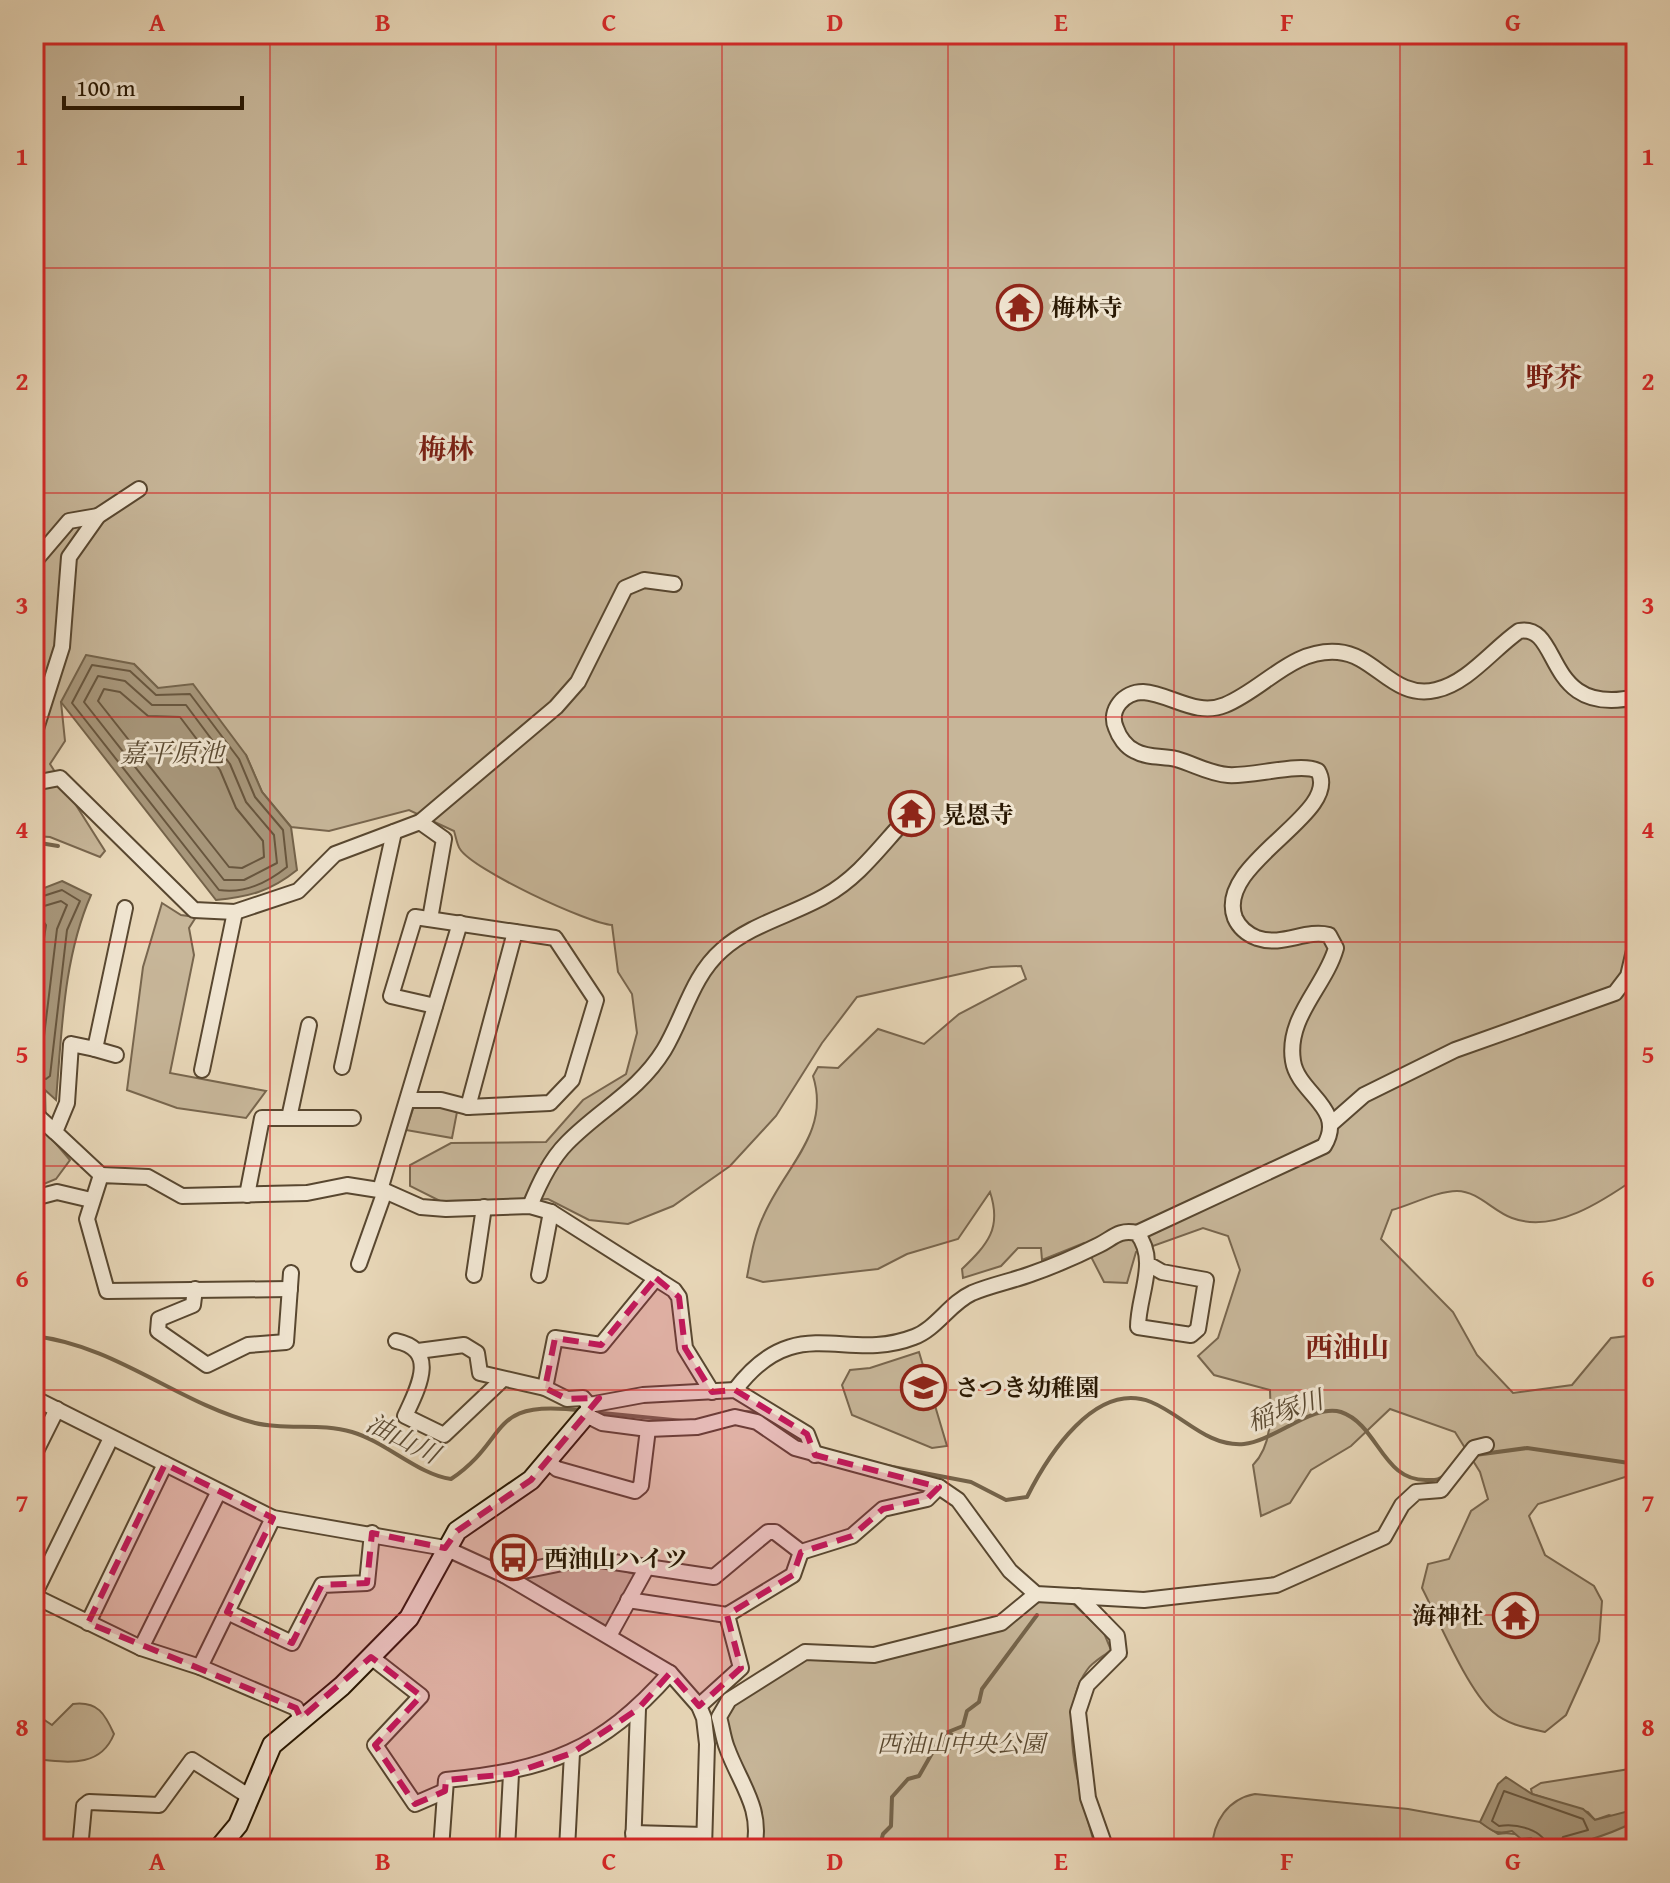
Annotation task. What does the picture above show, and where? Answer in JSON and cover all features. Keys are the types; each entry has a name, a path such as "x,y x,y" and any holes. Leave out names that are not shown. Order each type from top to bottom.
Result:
{"street":[{"path":"34,735 36,714 62,647 69,557 98,516 139,489"},
{"path":"34,562 69,521 98,516"},
{"path":"34,783 60,778 194,910 235,912 298,891 335,854 420,822 556,707 578,682 625,588 644,580 674,584"},
{"path":"1331,1124 1325,1108 1299,1075 1292,1053 1296,1023 1333,960 1334,940 1321,933 1288,942 1257,938 1245,932 1236,920 1233,909 1234,896 1246,873 1311,807 1321,777 1318,771 1306,768 1229,775 1177,759 1142,754 1123,741 1115,727 1113,716 1118,703 1128,695 1144,692 1194,707 1223,706 1251,692 1297,659 1316,652 1354,655 1395,685 1411,691 1439,690 1456,682 1519,631 1528,629 1544,639 1561,679 1574,689 1609,700 1636,697"},
{"path":"420,822 444,839 430,919"},
{"path":"530,1206 542,1179 566,1144 634,1090 656,1060 694,988 723,949 836,889 857,874 896,830"},
{"path":"342,1067 394,832"},
{"path":"95,1049 125,908"},
{"path":"202,1070 235,912"},
{"path":"408,1100 441,1100 468,1107 550,1103 572,1080 596,1000 555,938 415,917 391,996 435,1006"},
{"path":"359,1264 460,923"},
{"path":"468,1107 515,932"},
{"path":"735,1390 748,1373 791,1346 815,1341 889,1345 917,1336 973,1293 1031,1274 1102,1243 1116,1233 1137,1233 1311,1154 1324,1146 1331,1124 1364,1095 1455,1050 1615,993 1628,976 1636,942"},
{"path":"289,1118 309,1025"},
{"path":"55,1132 67,1103 71,1044 116,1055"},
{"path":"34,1113 101,1175 148,1177 182,1196 307,1193 347,1185 383,1191 421,1207 530,1206 551,1212 656,1278 679,1297 685,1348 712,1392"},
{"path":"247,1195 262,1118 353,1118"},
{"path":"101,1175 87,1219 107,1291 290,1289"},
{"path":"34,1198 57,1192 91,1200"},
{"path":"474,1275 484,1207"},
{"path":"539,1275 551,1212"},
{"path":"1137,1233 1144,1241 1148,1264 1138,1327 1191,1335 1198,1329 1209,1284 1206,1280 1162,1272 1148,1264"},
{"path":"195,1289 193,1305 159,1319 157,1325 163,1335 205,1365 248,1345 284,1344 288,1339 291,1273"},
{"path":"545,1388 555,1338 601,1345 656,1278"},
{"path":"396,1341 411,1344 418,1351 422,1379 405,1416 444,1435 502,1380"},
{"path":"418,1351 464,1345 477,1353 480,1373 545,1388 567,1399 583,1398 587,1410 602,1423 648,1429 697,1427 735,1417 757,1422 795,1448 815,1455 939,1487 958,1500 1010,1571 1036,1594 1144,1600 1276,1585 1384,1537 1402,1505 1416,1492 1441,1490 1480,1446"},
{"path":"218,1849 238,1825 272,1745 342,1686 409,1618 457,1531 494,1509 548,1462 587,1410 643,1395 735,1390 807,1434 815,1455"},
{"path":"34,1398 273,1518 445,1548 504,1575 670,1673 699,1706 707,1744 704,1842 633,1833"},
{"path":"34,1455 57,1409"},
{"path":"548,1462 557,1469 635,1491 641,1486 648,1429"},
{"path":"111,1438 34,1595 141,1648 200,1667 296,1708 301,1718"},
{"path":"88,1623 165,1464"},
{"path":"801,1552 852,1536 883,1509 927,1499 939,1487"},
{"path":"141,1648 218,1493"},
{"path":"200,1667 273,1518"},
{"path":"504,1575 587,1558 714,1577 768,1532 775,1532 801,1552"},
{"path":"227,1612 292,1643 322,1585 367,1583 372,1533"},
{"path":"628,1600 727,1615 793,1575 801,1552"},
{"path":"609,1636 647,1567"},
{"path":"754,1849 758,1829 751,1796 727,1748 719,1717 729,1700 805,1652 874,1655 916,1645 1001,1623 1036,1594"},
{"path":"1078,1596 1117,1636 1119,1653 1087,1685 1078,1712 1088,1798 1106,1849"},
{"path":"699,1706 741,1668 727,1615"},
{"path":"371,1657 421,1696 375,1745 415,1804 445,1791"},
{"path":"441,1849 446,1780 511,1774 572,1753 638,1709 670,1673"},
{"path":"633,1849 638,1709"},
{"path":"567,1849 572,1753"},
{"path":"80,1849 84,1806 89,1802 159,1805 192,1760 250,1797"},
{"path":"507,1849 511,1774"}],"highlighted area":[{"path":"656,1278 679,1297 685,1348 712,1392 735,1390 807,1434 815,1455 939,1487 927,1499 883,1509 852,1536 801,1552 793,1575 727,1615 741,1668 699,1706 670,1673 638,1709 572,1753 511,1774 446,1780 445,1791 415,1804 375,1745 421,1696 371,1657 301,1718 296,1708 88,1623 165,1464 273,1518 227,1612 292,1643 322,1585 367,1583 372,1533 445,1548 457,1531 531,1480 599,1398 567,1399 545,1388 555,1338 601,1345"}],"green space":[{"path":"34,34 1636,34 1636,1178 1577,1213 1544,1222 1512,1218 1465,1192 1441,1193 1392,1210 1381,1239 1453,1312 1477,1355 1513,1393 1572,1385 1611,1338 1636,1335 1636,1477 1625,1477 1538,1504 1529,1516 1545,1555 1594,1586 1602,1601 1599,1641 1566,1715 1545,1732 1511,1723 1493,1712 1473,1688 1422,1588 1428,1564 1449,1559 1471,1511 1488,1499 1480,1472 1455,1432 1390,1409 1351,1446 1311,1470 1290,1503 1261,1516 1253,1465 1267,1440 1270,1390 1214,1375 1198,1356 1218,1338 1240,1270 1228,1236 1203,1228 1136,1252 1127,1283 1104,1282 1084,1243 1042,1260 1041,1248 1018,1248 1001,1266 963,1278 962,1269 985,1243 993,1226 990,1192 958,1239 907,1254 878,1269 763,1282 747,1277 763,1217 811,1132 817,1096 813,1076 818,1067 838,1068 878,1029 924,1044 959,1014 1026,979 1021,966 991,967 857,997 822,1043 776,1116 730,1166 673,1206 628,1224 589,1220 548,1199 440,1201 410,1186 410,1165 451,1143 546,1142 583,1100 626,1074 637,1033 632,994 618,972 612,925 580,915 507,882 469,858 459,847 454,831 409,810 329,831 291,827 262,792 246,755 158,688 134,664 61,702 65,741 50,764 105,851 100,857 50,837 34,836"},
{"path":"162,903 181,915 196,917 189,928 194,955 170,1073 266,1091 246,1118 177,1108 127,1090 143,967"},
{"path":"34,1080 45,1089 46,1132 70,1160 56,1179 34,1188"},
{"path":"416,1100 457,1112 452,1138 406,1130"},
{"path":"919,1352 947,1446 932,1448 852,1415 842,1385 850,1370 870,1368"},
{"path":"589,1561 638,1575 608,1627 526,1581 526,1578"},
{"name":"西油山中央公園","path":"1036,1594 1064,1595 1104,1633 1111,1650 1087,1670 1077,1689 1073,1710 1072,1734 1078,1783 1096,1849 754,1849 758,1829 719,1717 729,1700 805,1652 874,1655 1000,1623"},
{"path":"34,1676 40,1683 43,1719 52,1725 73,1704 89,1705 100,1710 114,1734 100,1753 70,1762 34,1759"},
{"path":"1636,1768 1636,1849 1563,1849 1632,1823 1609,1815 1595,1820 1588,1812 1532,1794 1531,1789 1541,1783"},
{"path":"1255,1794 1408,1809 1480,1822 1498,1834 1522,1836 1543,1849 1212,1849 1215,1829 1224,1813 1237,1801"}],"water":[{"name":"嘉平原池","path":"86,655 134,664 158,688 193,684 246,755 262,792 291,827 297,870 259,892 216,900 61,702"},
{"path":"62,881 91,895 69,970 56,1100 34,1080 34,892"},
{"path":"1506,1777 1532,1794 1583,1809 1595,1820 1625,1812 1632,1816 1632,1823 1588,1840 1543,1849 1531,1838 1521,1839 1512,1831 1494,1831 1480,1822 1498,1784"}],"waterway":[{"path":"34,842 58,846"},
{"name":"油山川","path":"34,1336 64,1342 120,1362 199,1402 255,1423 352,1432 427,1471 451,1479 470,1464 514,1416 530,1410 583,1411"},
{"name":"稲塚川","path":"882,1465 971,1482 1006,1500 1027,1497 1047,1462 1076,1426 1092,1412 1111,1402 1130,1398 1151,1402 1218,1441 1231,1444 1256,1441 1319,1413 1341,1412 1354,1419 1401,1472 1413,1478 1429,1480 1445,1475"},
{"name":"油山川","path":"730,1411 760,1413 805,1441"},
{"name":"油山川","path":"592,1412 683,1421"},
{"name":"稲塚川","path":"1475,1455 1527,1448 1636,1464"},
{"path":"879,1849 883,1834 891,1826 892,1797 908,1779 919,1776 943,1734 963,1726 967,1711 979,1702 982,1689 1037,1615"},
{"path":"941,1743 948,1749 955,1746 955,1737 949,1733"},
{"path":"942,1742 948,1747 953,1745 954,1739 951,1736 947,1736 944,1741 950,1745 953,1741 950,1737 946,1740 949,1740"}],"place":[{"name":"梅林寺","path":"1020,307"},
{"name":"晃恩寺","path":"911,814"},
{"name":"さつき幼稚園","path":"924,1387"},
{"name":"西油山ハイツ","path":"513,1558"},
{"name":"海神社","path":"1515,1615"}],"district":[{"name":"野芥","path":"1554,376"},
{"name":"梅林","path":"446,448"},
{"name":"西油山","path":"1347,1346"}]}
